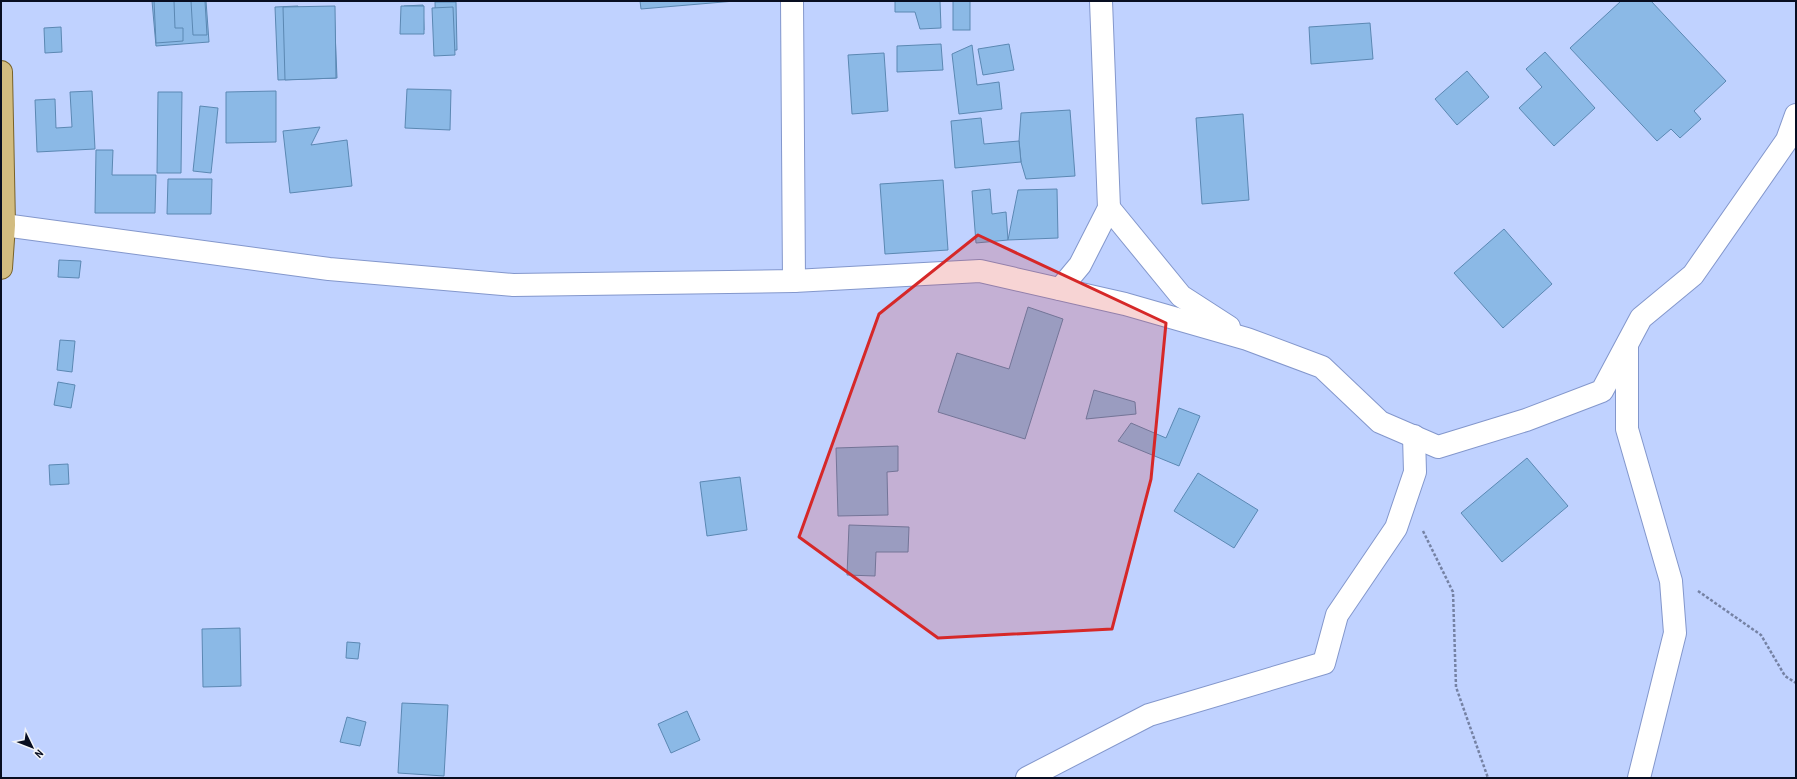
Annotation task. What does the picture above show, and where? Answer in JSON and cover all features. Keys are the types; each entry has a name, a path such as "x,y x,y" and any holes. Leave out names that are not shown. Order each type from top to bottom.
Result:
{"main road":[{"path":"1,72 4,225 1,268"}],"street":[{"path":"792,1 794,281"},
{"path":"1060,289 1080,265 1109,208 1101,1"},
{"path":"4,225 329,269 514,285 794,281 980,271 1125,304 1246,339 1322,367 1380,422 1438,447 1526,420 1602,391 1641,318 1693,275 1787,140 1796,115"},
{"path":"1109,208 1181,296 1246,339"},
{"path":"1626,346 1628,429 1672,581 1676,633 1639,778"},
{"path":"1027,778 1149,715 1324,663 1337,615 1396,528 1415,472 1414,436"}],"path":[{"path":"1407,496 1453,592 1456,687 1488,778"},
{"path":"1668,570 1761,635 1785,676 1796,684"}],"highlighted area":[{"path":"978,235 1166,323 1151,479 1112,629 938,638 799,537 879,314"}],"building":[{"path":"152,1 206,1 209,42 156,46"},
{"path":"154,1 174,1 175,28 183,28 183,41 156,43"},
{"path":"191,1 205,1 207,35 193,35"},
{"path":"640,1 735,1 641,9"},
{"path":"895,1 940,1 941,28 920,29 915,12 895,12"},
{"path":"953,1 970,1 970,30 953,30"},
{"path":"1621,1 1651,1 1726,81 1694,111 1701,119 1680,138 1671,129 1657,141 1570,48"},
{"path":"435,2 456,2 457,50 436,51"},
{"path":"423,5 424,30 404,31 404,6"},
{"path":"298,6 301,52 319,51 317,9 334,8 337,78 278,80 275,7"},
{"path":"335,6 336,78 285,80 283,7"},
{"path":"401,6 424,6 424,34 400,34"},
{"path":"453,7 455,55 434,56 432,8"},
{"path":"1370,23 1373,59 1311,64 1309,27"},
{"path":"61,27 62,52 45,53 44,28"},
{"path":"941,44 943,70 897,72 897,46"},
{"path":"1009,44 1014,70 983,75 978,49"},
{"path":"972,45 977,85 999,82 1002,109 959,114 952,54"},
{"path":"1545,52 1595,108 1554,146 1519,108 1542,87 1526,69"},
{"path":"884,53 888,111 852,114 848,55"},
{"path":"1467,71 1489,97 1457,125 1435,99"},
{"path":"407,89 451,90 450,130 405,128"},
{"path":"92,91 95,149 37,152 35,100 55,99 56,128 72,127 70,92"},
{"path":"276,91 276,142 226,143 226,92"},
{"path":"158,92 182,92 181,173 157,173"},
{"path":"200,106 218,108 211,173 193,171"},
{"path":"1070,110 1075,176 1026,179 1021,162 1019,141 1021,113"},
{"path":"1243,114 1249,200 1202,204 1196,118"},
{"path":"981,118 984,144 1019,141 1021,162 955,168 951,121"},
{"path":"320,127 311,145 347,140 352,186 290,193 283,131"},
{"path":"96,150 113,150 112,175 156,175 155,213 95,213"},
{"path":"168,179 212,179 211,214 167,214"},
{"path":"943,180 948,250 885,254 880,184"},
{"path":"990,189 992,214 1006,212 1008,240 976,243 972,191"},
{"path":"1057,189 1058,238 1008,240 1018,190"},
{"path":"1504,229 1552,284 1503,328 1454,273"},
{"path":"59,260 81,261 79,278 58,277"},
{"path":"1028,307 1063,319 1025,439 938,412 957,353 1009,369"},
{"path":"60,340 75,341 72,372 57,370"},
{"path":"58,382 75,385 71,408 54,405"},
{"path":"1094,390 1135,402 1136,414 1086,419"},
{"path":"1179,408 1200,416 1179,466 1118,441 1131,423 1166,438"},
{"path":"898,446 898,471 887,472 888,515 838,516 836,448"},
{"path":"1527,458 1568,506 1502,562 1461,513"},
{"path":"68,464 69,484 50,485 49,465"},
{"path":"1198,473 1258,510 1234,548 1174,511"},
{"path":"740,477 747,530 707,536 700,482"},
{"path":"849,525 909,527 908,552 876,552 875,576 847,575"},
{"path":"240,628 241,686 203,687 202,629"},
{"path":"347,642 360,643 358,659 346,658"},
{"path":"402,703 448,705 444,776 398,773"},
{"path":"687,711 700,740 671,753 658,724"},
{"path":"347,717 366,722 360,746 340,742"}]}
